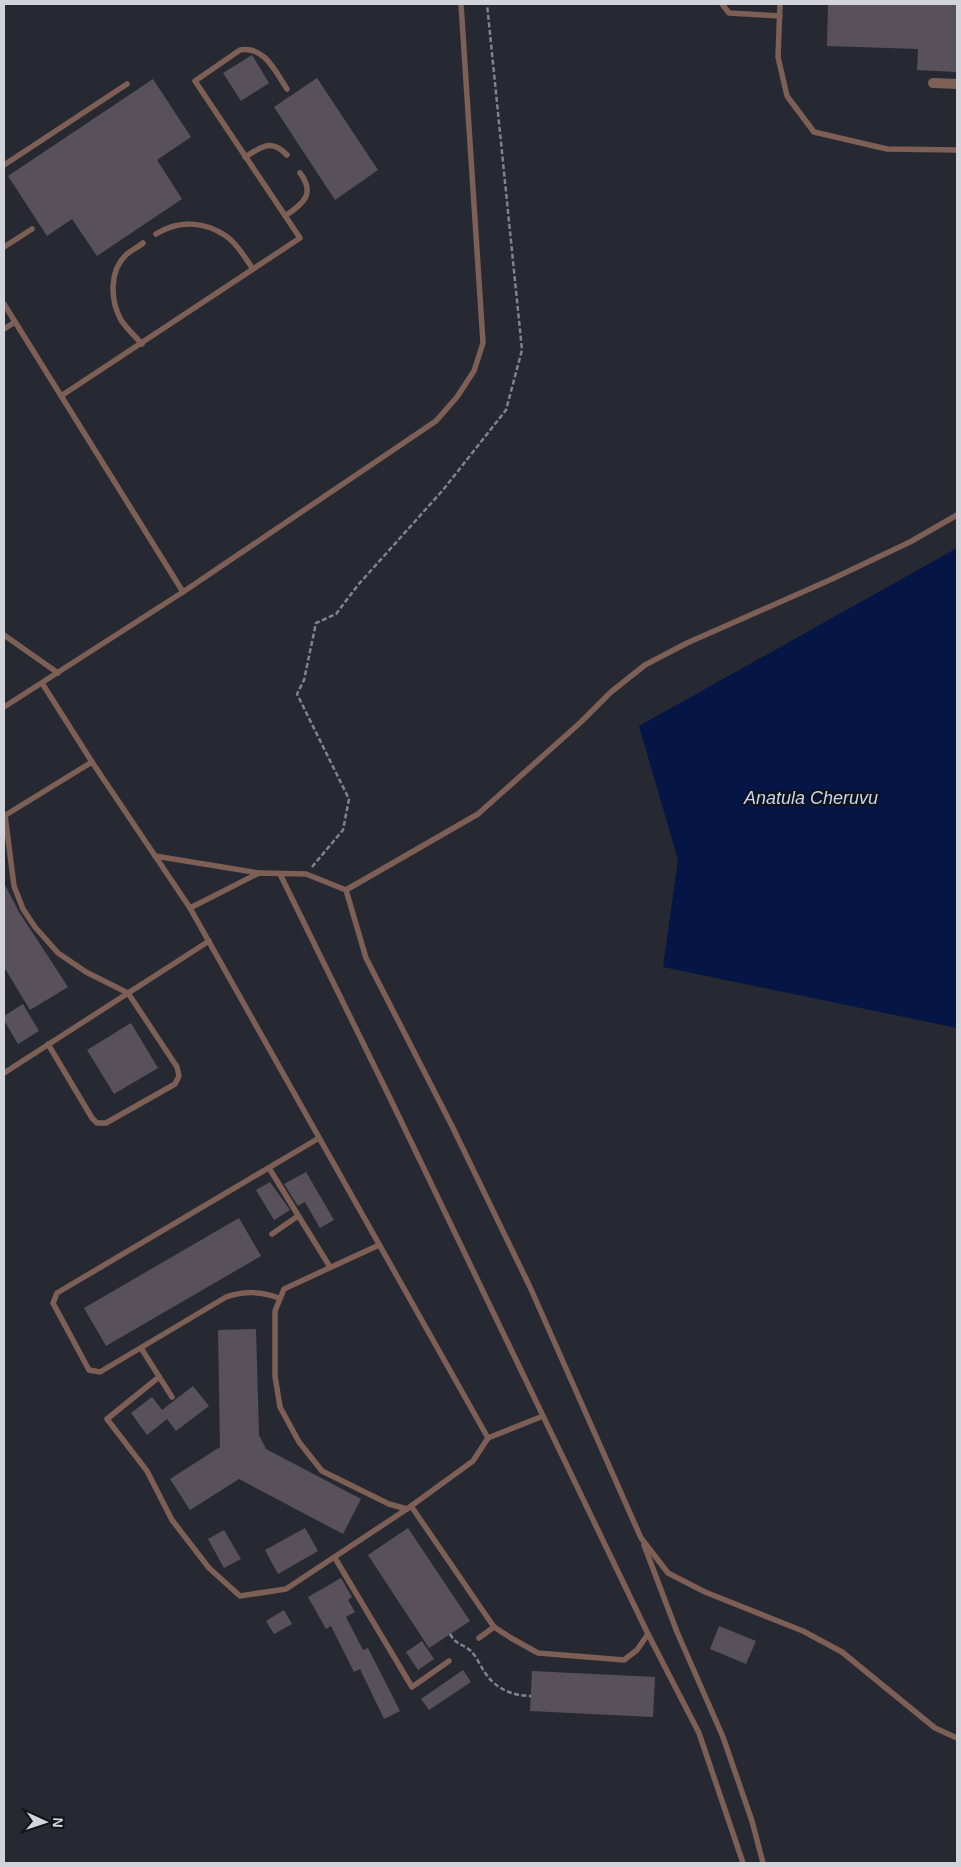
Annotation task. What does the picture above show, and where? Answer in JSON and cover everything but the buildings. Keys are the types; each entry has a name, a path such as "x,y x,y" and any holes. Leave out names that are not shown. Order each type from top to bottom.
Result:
{"street":[{"path":"933,83 957,84"}],"lane":[{"path":"4,707 184,592 436,421 457,397 474,371 483,343 461,4"},
{"path":"722,4 729,13 780,16"},
{"path":"780,4 778,57 787,96 814,132 886,149 957,150"},
{"path":"61,396 300,238 195,81 240,50 248,48 258,51 266,58 287,89"},
{"path":"4,165 127,84"},
{"path":"246,157 271,144 277,146 287,155"},
{"path":"285,216 304,202 307,194 306,180 300,173"},
{"path":"156,234 168,227 187,223 208,226 227,236 253,269"},
{"path":"4,247 32,229"},
{"path":"142,344 122,320 115,305 114,273 126,255 143,243"},
{"path":"4,304 184,592"},
{"path":"4,329 14,322"},
{"path":"346,890 478,814 581,722 611,692 645,665 687,643 910,542 957,515"},
{"path":"4,636 58,673"},
{"path":"42,683 92,762 190,908 488,1438"},
{"path":"48,1044 92,1118 98,1123 106,1123 176,1084 179,1076 177,1066 128,993 86,972 58,953 35,927 23,909 14,886 4,815 92,762"},
{"path":"155,856 259,873 306,874 346,890"},
{"path":"190,908 259,873"},
{"path":"280,874 648,1634 699,1733 743,1863"},
{"path":"346,890 366,958 452,1126 530,1287 641,1538 677,1632 723,1737 752,1821 763,1863"},
{"path":"4,1073 209,941"},
{"path":"279,1298 257,1292 243,1292 226,1298 100,1372 89,1370 53,1303 57,1293 319,1138"},
{"path":"269,1168 330,1267"},
{"path":"272,1234 298,1216"},
{"path":"379,1244 284,1289 279,1298 275,1311 275,1376 280,1407 299,1442 322,1471 389,1504 409,1508 494,1627 538,1653 624,1660 637,1650 648,1634"},
{"path":"140,1348 172,1397"},
{"path":"159,1377 107,1419 147,1471 172,1520 208,1568 240,1596 286,1589 409,1508 473,1461 488,1438 543,1416"},
{"path":"641,1538 668,1573 732,1603 803,1631 842,1652 935,1728 957,1738"},
{"path":"335,1558 412,1687 449,1661"},
{"path":"479,1638 494,1627"}],"path":[{"path":"306,874 343,830 349,799 297,694 304,680 316,623 336,614 358,585 443,490 506,410 522,350 487,4"},
{"path":"450,1634 455,1643 471,1651 485,1674 494,1683 507,1692 520,1696 531,1696"}],"water":[{"name":"Anatula Cheruvu","path":"957,548 957,1028 663,967 678,860 639,726"}]}
